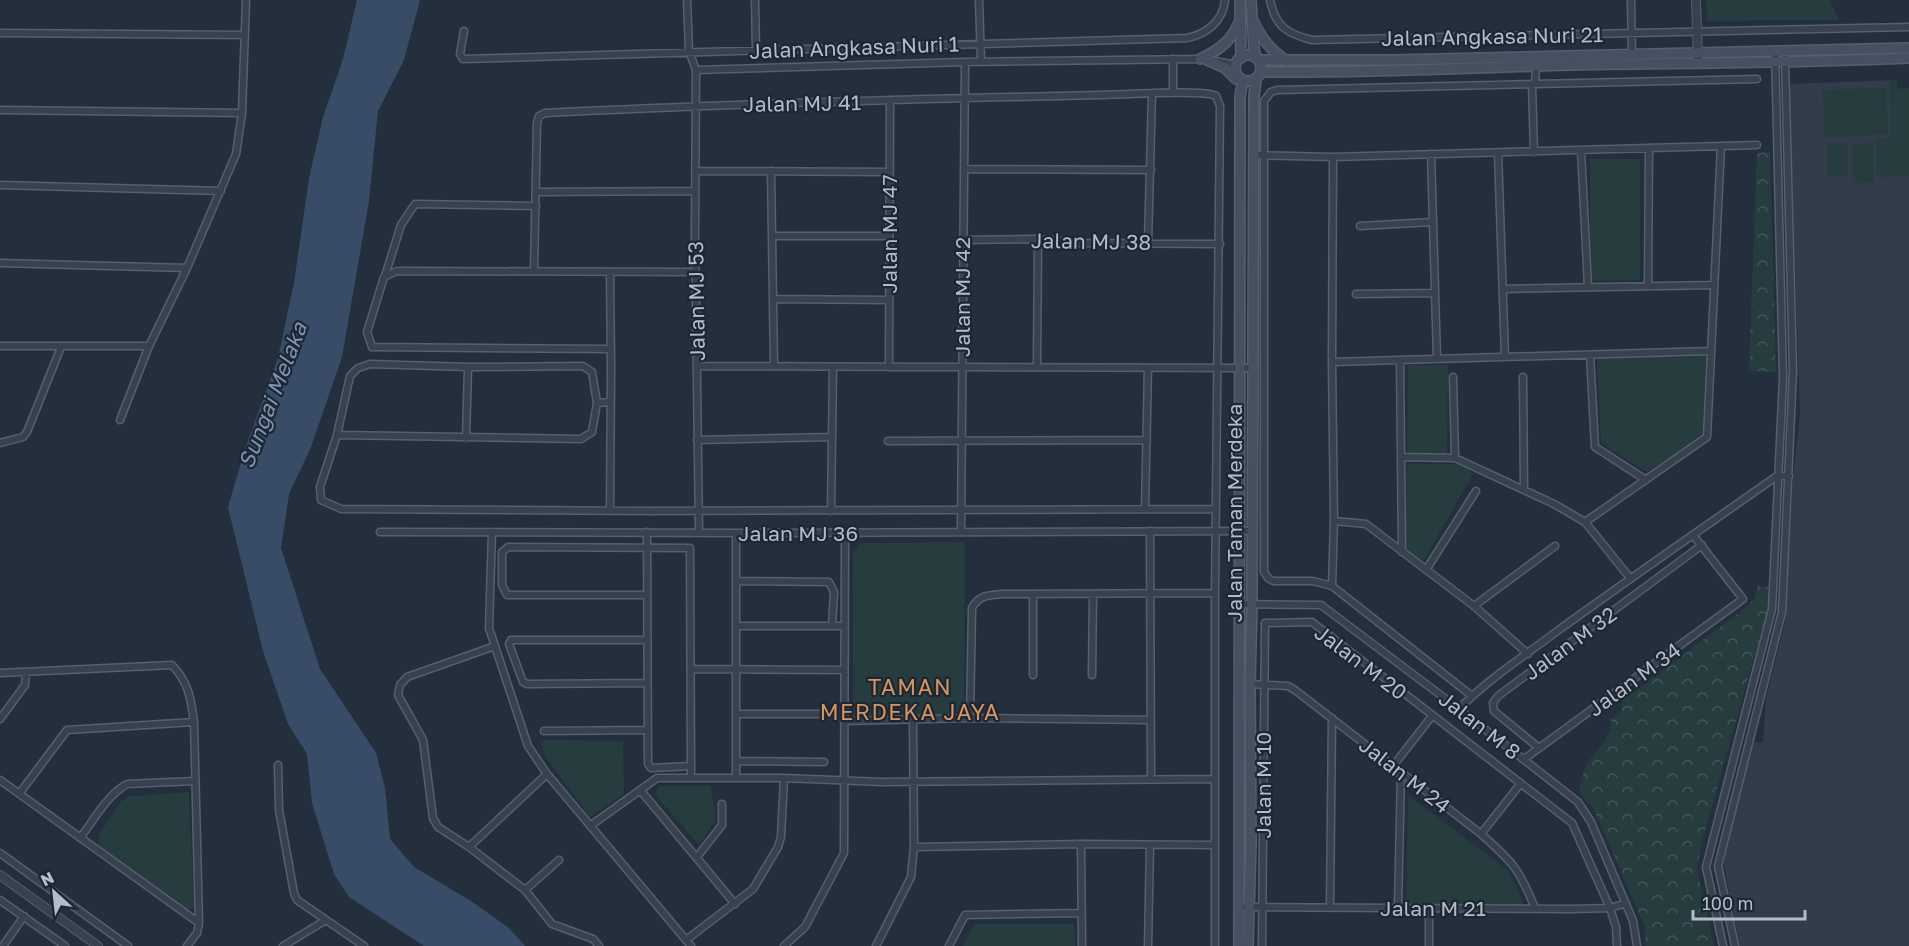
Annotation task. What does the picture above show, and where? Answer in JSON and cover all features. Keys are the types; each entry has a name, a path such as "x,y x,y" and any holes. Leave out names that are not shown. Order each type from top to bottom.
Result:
{"main road":[{"path":"1240,0 1236,74 1243,80 1251,81 1258,76 1290,73 1536,67 1780,52 1909,48"},
{"path":"1251,0 1258,76"},
{"path":"1240,17 1237,30 1226,44 1204,59 1233,74 1238,82 1240,96"},
{"path":"1252,18 1257,31 1274,53 1288,62"},
{"path":"1238,62 1246,56 1288,62 1632,54 1780,63 1909,58"},
{"path":"1254,96 1264,79 1290,73"},
{"name":"Jalan Taman Merdeka","path":"1239,946 1251,843 1252,368 1258,155 1254,96 1258,76"},
{"name":"Jalan Taman Merdeka","path":"1243,80 1240,96 1239,604 1244,907 1248,946"}],"street":[{"path":"120,420 149,346 187,268 236,154 242,113 246,0"},
{"path":"687,0 689,51 696,70 981,61 1204,59 1238,62"},
{"path":"755,0 756,49"},
{"path":"979,0 981,61"},
{"name":"Jalan Angkasa Nuri 1","path":"464,31 460,54 463,59 1187,38 1197,36 1216,23 1222,15 1225,0"},
{"name":"Jalan Angkasa Nuri 21","path":"1270,0 1275,17 1289,33 1312,40 1909,27"},
{"path":"1632,0 1632,54"},
{"path":"1696,0 1698,58"},
{"path":"0,33 245,35"},
{"path":"1722,946 1706,867 1772,609 1783,378 1780,52"},
{"path":"1173,59 1173,93"},
{"name":"Jalan MJ 42","path":"961,531 965,62"},
{"path":"1735,946 1718,866 1782,612 1789,476 1793,371 1780,63"},
{"path":"1534,152 1536,67"},
{"name":"Jalan MJ 53","path":"696,70 695,272 699,532"},
{"path":"1472,696 1332,586 1313,581 1273,581 1264,572 1266,279 1258,155 1264,100 1271,92 1277,90 1757,79"},
{"name":"Jalan MJ 41","path":"534,271 537,123 541,115 696,106 1211,93 1218,99 1220,106 1220,244"},
{"path":"1148,243 1152,94"},
{"name":"Jalan MJ 47","path":"890,101 890,367"},
{"path":"0,110 242,113"},
{"path":"1585,522 1707,437 1720,146"},
{"path":"1258,155 1333,157 1757,146"},
{"path":"1648,286 1649,148"},
{"path":"1581,150 1588,287"},
{"path":"1497,153 1505,357"},
{"path":"1431,154 1437,359"},
{"path":"1332,586 1334,521 1333,157"},
{"path":"964,169 1151,170"},
{"path":"695,171 889,172"},
{"path":"771,171 774,366"},
{"path":"0,185 221,191"},
{"path":"537,192 695,191"},
{"path":"536,206 415,204 401,225 367,332 372,347 611,349"},
{"path":"1360,226 1433,222"},
{"path":"772,236 889,236"},
{"path":"1037,367 1038,239"},
{"name":"Jalan MJ 38","path":"962,240 1038,239 1081,243 1220,244"},
{"path":"1215,946 1215,593 1220,244"},
{"path":"0,263 187,268"},
{"path":"384,277 397,271 695,272"},
{"path":"610,272 610,511"},
{"path":"1503,289 1714,285"},
{"path":"1356,294 1435,293"},
{"path":"773,298 889,300"},
{"path":"0,346 149,346"},
{"path":"0,443 23,437 27,432 61,347"},
{"path":"1332,362 1711,351"},
{"path":"1590,355 1595,447 1646,480"},
{"path":"1400,360 1402,552"},
{"path":"337,435 581,439 592,432 597,403 592,372 583,366 468,367 370,364 358,368 350,376 337,435 320,487 321,500 341,509 831,511 1216,509"},
{"path":"697,366 1252,368"},
{"path":"466,438 468,367"},
{"path":"831,511 833,367"},
{"path":"1145,509 1148,368"},
{"path":"1523,376 1524,489"},
{"path":"1453,377 1455,458"},
{"path":"597,403 610,402"},
{"path":"698,440 832,437"},
{"path":"888,441 1147,440"},
{"path":"1401,457 1455,458 1524,489 1585,522 1630,578"},
{"path":"1459,708 1527,654 1630,578 1777,476 1789,476"},
{"path":"1426,570 1476,491"},
{"path":"1334,521 1366,524 1474,606 1527,654"},
{"path":"1150,531 1151,779"},
{"name":"Jalan MJ 36","path":"380,532 1252,531"},
{"path":"492,532 489,628 528,746 547,774 689,943 753,889 778,847 782,837 784,778"},
{"path":"647,532 648,764 651,768 691,766"},
{"path":"736,533 736,778"},
{"path":"784,946 806,927 844,853 845,533"},
{"path":"1694,535 1702,545"},
{"name":"Jalan M 34","path":"1524,759 1743,599 1702,545"},
{"name":"Jalan M 32","path":"1539,748 1494,711 1493,703 1498,696 1702,545"},
{"path":"1474,606 1555,546"},
{"path":"647,595 507,595 502,585 502,552 508,547 690,548 691,777"},
{"path":"735,581 830,582 834,592 832,626"},
{"path":"970,718 972,608 981,598 987,595 1033,594 1215,593"},
{"path":"1033,594 1033,675"},
{"path":"1092,675 1094,594"},
{"name":"Jalan M 8","path":"1239,604 1321,605 1459,708 1578,802 1585,810 1626,903 1633,921 1636,946"},
{"name":"Jalan M 20","path":"1264,623 1312,622 1572,823 1610,908 1616,927 1617,946"},
{"name":"Jalan M 10","path":"1262,946 1264,623"},
{"path":"736,626 844,626"},
{"path":"646,640 511,640 509,644 523,682 527,684 647,683"},
{"path":"495,646 407,677 400,685 398,695 423,740 433,818 438,827 469,847 525,890 552,924 593,939 599,946"},
{"path":"0,673 172,665 179,673 191,696 194,722 199,923 197,933 187,946"},
{"path":"691,669 844,670"},
{"path":"0,719 25,685 26,673"},
{"path":"1250,684 1263,684"},
{"name":"Jalan M 24","path":"1263,684 1288,686 1481,834 1508,857 1518,870 1536,908"},
{"path":"736,714 822,714"},
{"path":"1394,766 1432,716"},
{"path":"843,721 970,718 1151,720"},
{"path":"1330,908 1332,718"},
{"path":"876,946 911,877 914,847 913,720"},
{"path":"19,794 67,730 194,722"},
{"path":"543,731 647,730"},
{"path":"736,761 824,762"},
{"path":"278,765 279,810 297,900 364,946"},
{"path":"1398,908 1401,772"},
{"path":"469,847 547,774"},
{"path":"590,826 657,778 784,778 912,782 1215,779"},
{"path":"0,780 199,923"},
{"path":"80,838 111,796 127,784 195,781"},
{"path":"1481,834 1521,783"},
{"path":"641,791 735,904"},
{"path":"697,857 722,825 722,804"},
{"path":"914,847 1081,844 1215,845"},
{"path":"1081,844 1082,946"},
{"path":"1148,946 1150,845"},
{"path":"0,854 128,946"},
{"path":"525,890 559,860"},
{"path":"0,875 98,946"},
{"path":"0,900 65,946"},
{"name":"Jalan M 21","path":"1244,907 1610,908 1626,903"},
{"path":"1429,908 1429,946"},
{"path":"949,946 965,915 1081,913"},
{"path":"3,946 24,916"},
{"path":"283,946 326,920"}],"shaded area":[{"path":"1897,80 1897,89 1909,88 1909,946 1740,946 1724,866 1726,843 1753,742 1763,742 1766,699 1785,622 1793,478 1800,414 1789,84"}],"green space":[{"path":"1706,0 1830,0 1839,20 1707,21"},
{"path":"1897,80 1897,89 1909,88 1909,176 1877,177 1876,138 1889,138 1891,135 1889,81"},
{"path":"1886,88 1888,134 1825,137 1823,90"},
{"path":"1847,143 1848,176 1827,176 1827,144"},
{"path":"1873,143 1874,182 1853,183 1852,144"},
{"path":"1770,152 1776,372 1749,371 1757,153"},
{"path":"1590,159 1640,159 1640,280 1590,281"},
{"path":"1706,356 1703,436 1647,472 1601,443 1597,358"},
{"path":"1408,365 1448,365 1447,456 1407,456"},
{"path":"1407,464 1463,464 1473,474 1422,564 1405,551"},
{"path":"965,542 964,718 853,716 853,552 860,543"},
{"path":"1758,586 1768,587 1768,608 1702,842 1697,868 1714,946 1646,946 1645,927 1594,810 1579,792 1582,776 1589,761 1607,737 1611,720 1621,711 1623,700 1740,612 1754,599"},
{"path":"540,740 623,741 624,794 590,817 545,756"},
{"path":"659,786 711,786 716,820 699,845 655,795"},
{"path":"189,792 194,907 187,910 100,847 98,836 122,800 132,796"},
{"path":"1408,795 1509,871 1523,901 1520,906 1406,906"},
{"path":"974,924 1074,924 1075,946 963,946"}],"water":[{"name":"Sungai Melaka","path":"357,0 420,0 404,60 378,111 369,201 342,357 311,447 289,494 281,548 320,669 376,753 385,788 390,839 414,867 471,901 509,928 525,946 424,946 349,897 334,874 312,803 307,754 288,724 263,651 228,507 245,449 278,358 294,283 309,178 323,117 343,59"}],"district":[{"name":"TAMAN MERDEKA JAYA","path":"910,698"}]}
